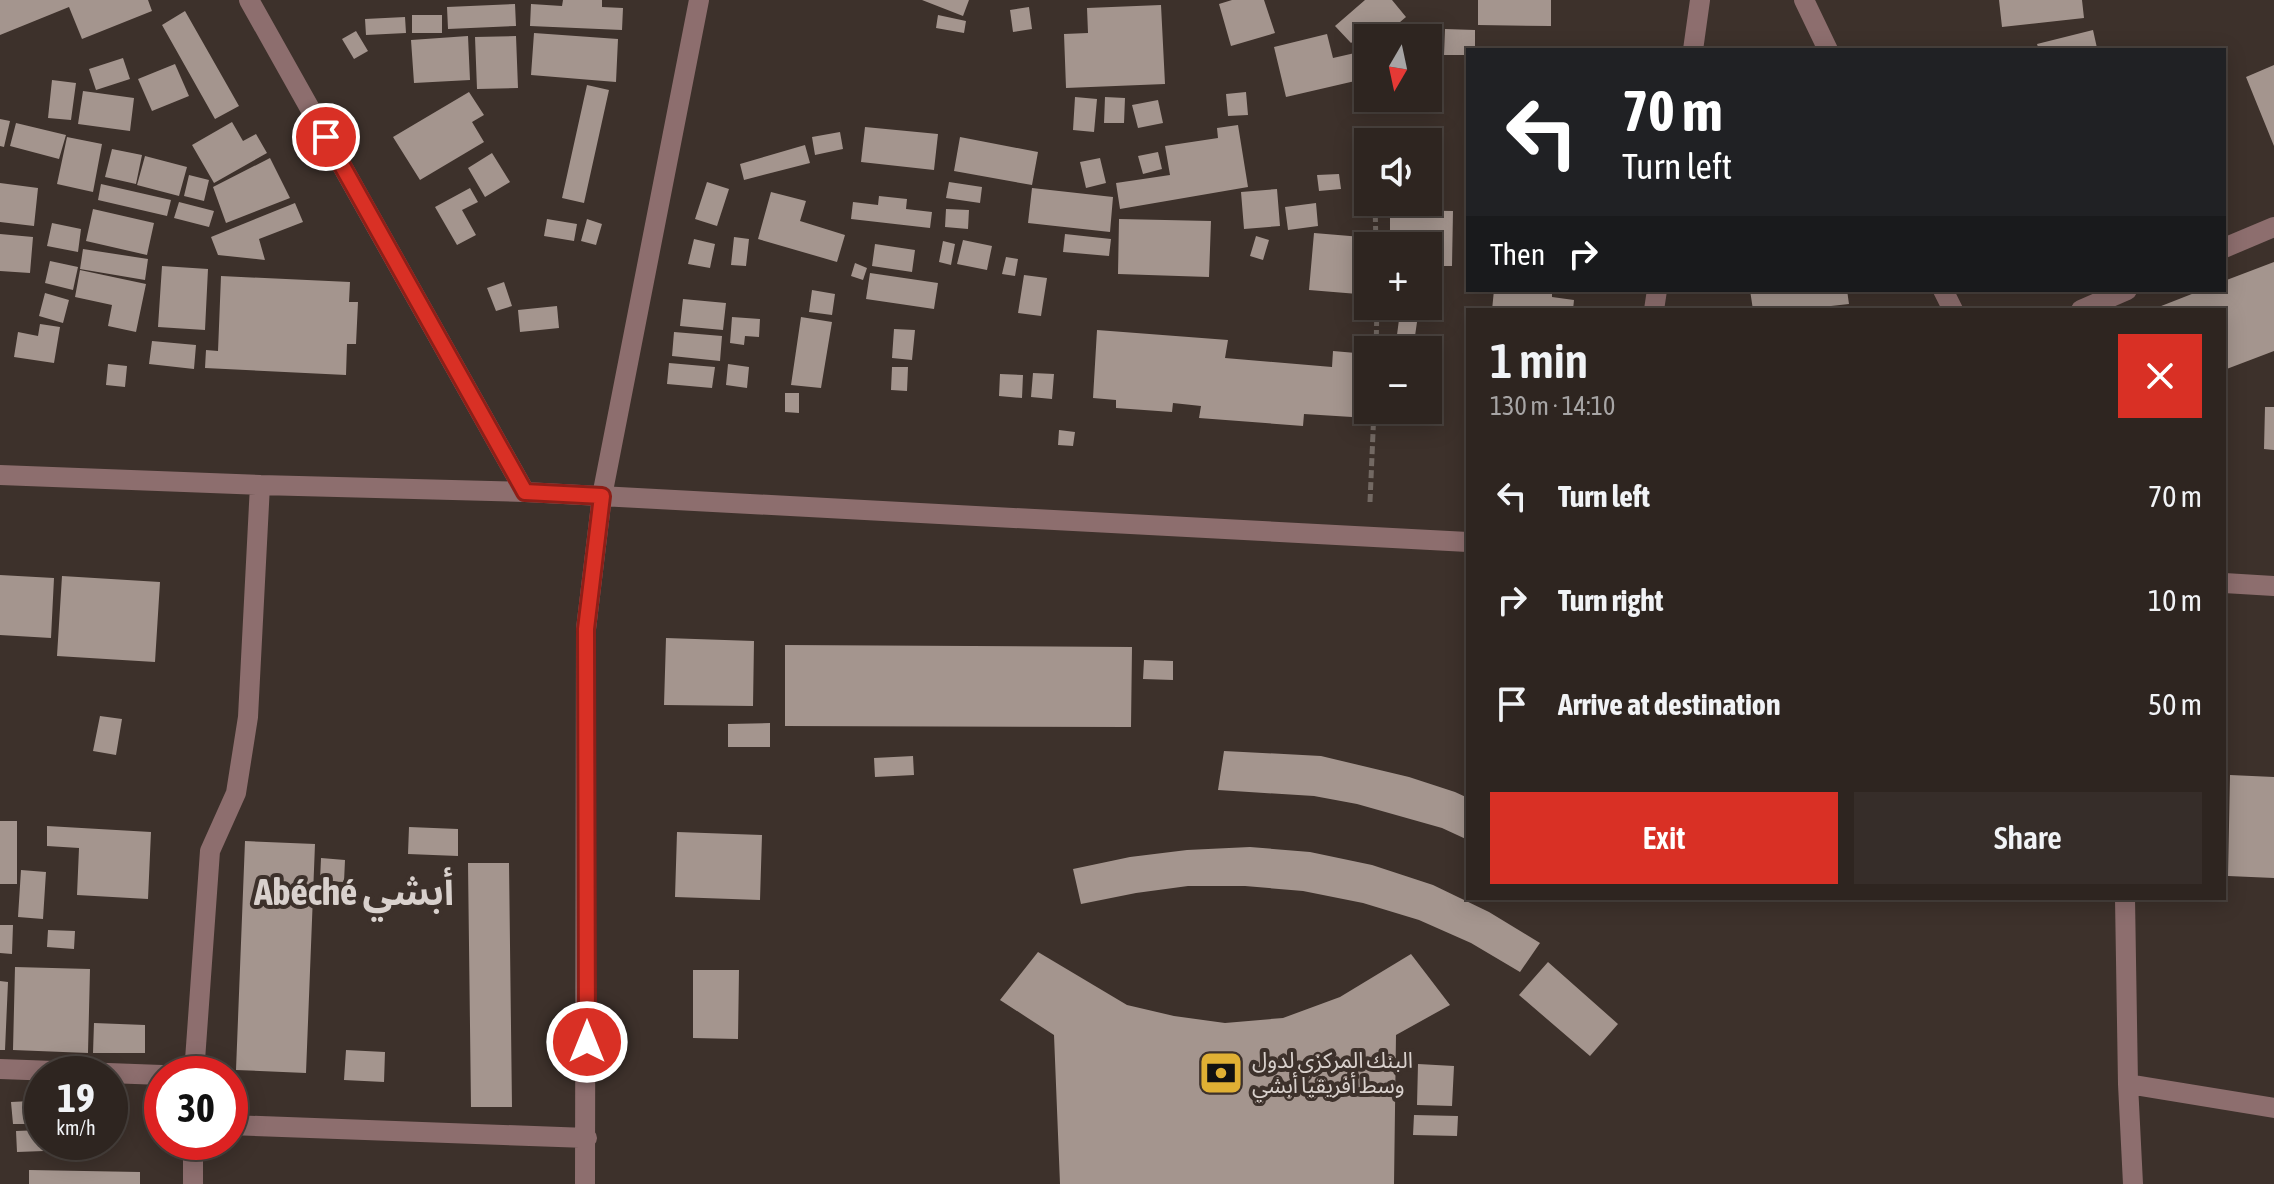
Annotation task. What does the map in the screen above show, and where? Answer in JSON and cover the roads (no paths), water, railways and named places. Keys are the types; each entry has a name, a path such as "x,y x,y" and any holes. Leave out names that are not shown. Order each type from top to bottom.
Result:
{"street":[{"path":"249,0 525,492"},
{"path":"585,1184 586,629 602,496 699,0"},
{"path":"1693,48 1700,0"},
{"path":"1804,0 1827,48"},
{"path":"2226,247 2274,227"},
{"path":"2086,308 2122,292"},
{"path":"0,475 525,492 1466,542"},
{"path":"195,1056 210,851 236,793 248,717 260,485"},
{"path":"2226,583 2274,586"},
{"path":"2125,900 2133,1184"},
{"path":"0,1069 144,1074"},
{"path":"2128,1084 2274,1108"},
{"path":"248,1126 587,1138"},
{"path":"193,1160 193,1184"}],"place":[{"name":"البنك المركزي لدول وسط أفريقيا أبشي","path":"1221,1073"}],"district":[{"name":"Abéché أبشي","path":"354,891"}]}
